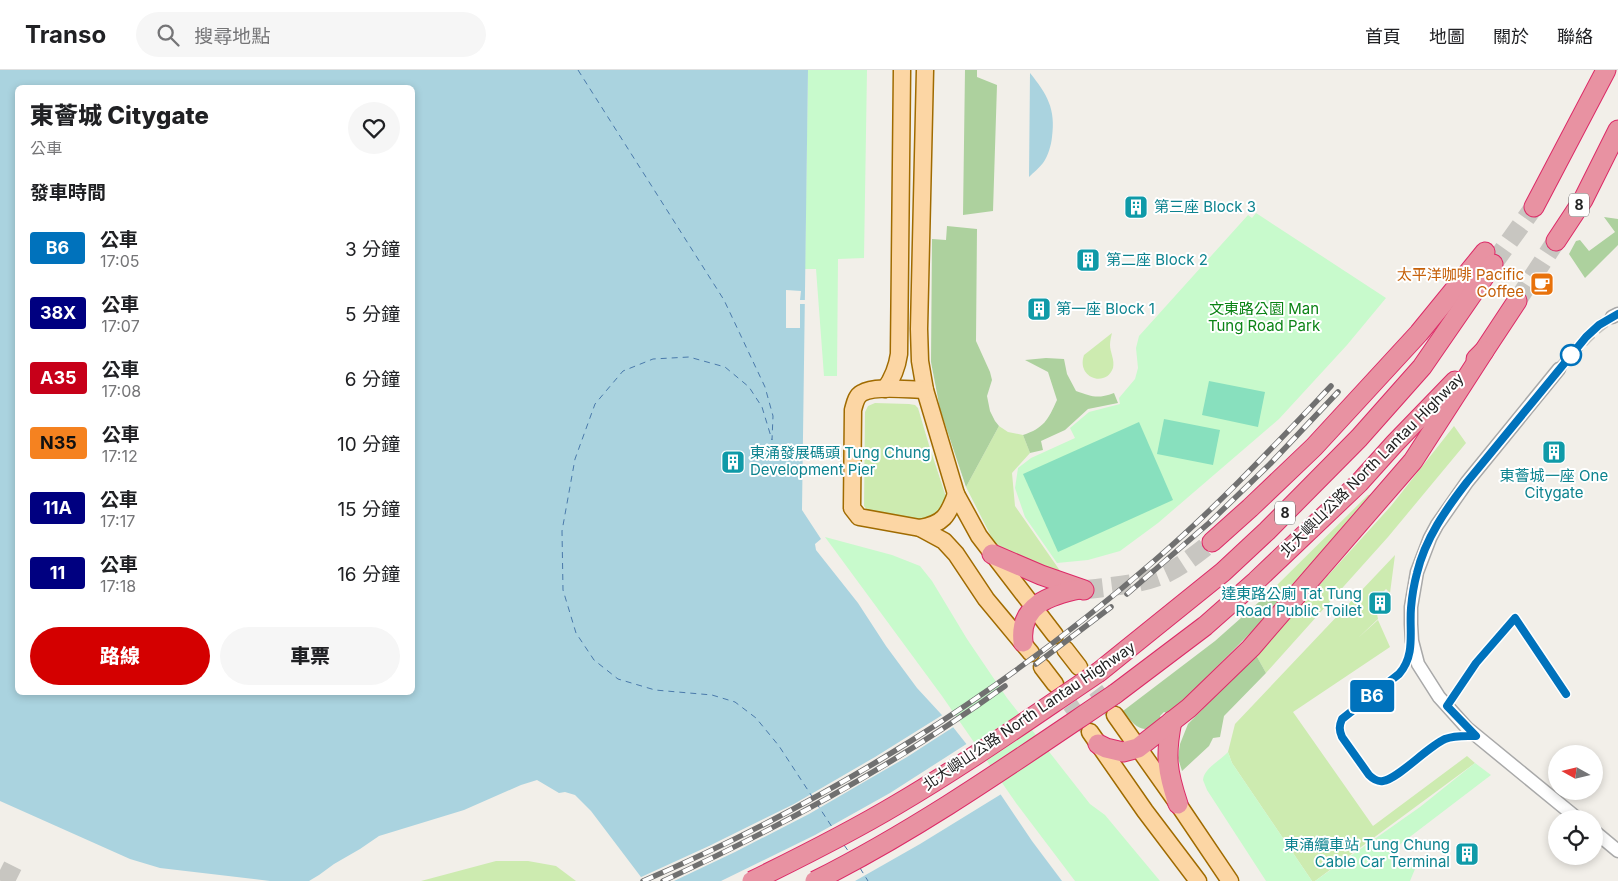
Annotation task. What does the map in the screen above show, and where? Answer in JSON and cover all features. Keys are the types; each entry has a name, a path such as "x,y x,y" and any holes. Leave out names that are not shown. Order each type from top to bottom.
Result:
{"highway":[{"path":"1531,203 1565,149 1606,70"},
{"name":"8","path":"1556,241 1583,200 1618,130"},
{"name":"北大嶼山公路 North Lantau Highway","path":"752,881 822,848 897,805 967,760 1099,672 1223,572 1267,531 1359,438 1422,367 1489,258 1320,440 1212,542"},
{"name":"北大嶼山公路 North Lantau Highway","path":"815,881 912,828 984,783 1115,694 1205,626 1256,581 1359,483 1484,351 1517,301"},
{"path":"1094,738 1106,748 1123,752 1138,748 1189,708 1251,648 1403,473 1424,445 1484,351"},
{"path":"992,554 1082,590 1052,596 1040,602 1028,616 1024,625 1027,647"},
{"path":"1172,721 1167,757 1172,786 1178,804"}],"main road":[{"path":"885,389 897,368 899,354 902,70"},
{"path":"925,70 919,329 920,361 925,390 956,494 967,517 992,554 1055,635"},
{"path":"925,390 885,389 863,392 855,402 853,419 852,508 858,517 920,528 934,534 951,546 986,599 1027,647"},
{"path":"920,528 934,526 944,518 951,508 956,494"},
{"path":"1065,649 1078,667"},
{"path":"1042,667 1056,684"},
{"path":"1115,715 1230,881"},
{"path":"1094,738 1145,811 1198,881"}],"street":[{"path":"1559,369 1458,494 1434,531 1422,556 1417,572 1412,598 1411,624 1412,642 1418,664 1439,697 1467,728 1567,810"},
{"path":"1603,838 1618,851"}],"green space":[{"path":"808,70 867,70 864,258 838,259 837,376 824,376 816,269 805,269"},
{"path":"965,70 977,70 977,77 997,85 993,211 963,215"},
{"name":"文東路公園 Man Tung Road Park","path":"1256,213 1386,298 1347,345 1279,419 1158,523 1120,551 1088,560 1057,563 1025,517 1015,488 1018,468 1031,458 1075,438 1070,428 1089,412 1120,404 1119,398 1135,379 1138,368 1136,348 1139,336 1248,215 1252,218"},
{"path":"1604,217 1618,219 1618,245 1585,278 1569,254 1576,241 1580,240 1589,251 1615,232"},
{"path":"947,226 977,229 976,341 990,372 992,380 987,396 990,411 999,426 966,487 940,409 931,362 932,239 946,240"},
{"path":"1112,333 1110,345 1113,368 1104,378 1093,378 1084,370 1084,355"},
{"path":"1064,359 1067,374 1076,391 1095,396 1114,393 1118,403 1088,409 1065,430 1041,441 1043,450 1030,453 1023,435 1045,422 1057,400 1048,372 1025,360"},
{"path":"1209,381 1265,392 1258,427 1202,415"},
{"path":"875,403 909,404 915,405 918,408 946,497 944,507 928,522 869,512 864,506 865,412 868,406"},
{"path":"1164,419 1220,430 1213,465 1157,454"},
{"path":"1139,422 1173,500 1058,552 1023,474"},
{"path":"999,426 1008,432 1023,435 1030,453 1012,473 1015,506 1063,575 1016,560 994,542 966,487"},
{"path":"1454,426 1466,443 1388,537 1266,673 1256,655 1391,506"},
{"path":"1373,494 1282,601 1268,594 1368,495"},
{"path":"825,537 892,555 920,566 932,581 967,639 1007,698 1090,804 1105,815 1160,881 1075,881 1016,803 942,696"},
{"path":"1395,555 1390,593 1386,589 1370,606 1377,614 1378,619 1358,638 1378,620 1390,647 1293,712 1373,826 1467,756 1475,763 1315,881 1312,881 1232,763 1228,752 1235,724"},
{"path":"1268,594 1282,601 1171,715 1164,712 1160,716 1162,721 1155,726 1145,729 1136,726 1132,722 1123,711 1215,641"},
{"path":"1256,655 1266,673 1224,716 1220,737 1213,738 1209,746 1182,771 1178,758 1180,744 1188,724"},
{"path":"1228,752 1232,763 1312,881 1266,881 1207,790 1203,780 1209,768"},
{"path":"1475,763 1491,775 1390,852 1415,869 1410,881 1315,881 1420,807"},
{"path":"496,861 528,861 556,866 576,881 421,881"}],"water":[{"path":"0,70 808,70 802,510 821,539 815,544 816,550 858,603 886,646 917,688 968,746 1032,841 1062,881 644,881 591,811 575,795 565,792 559,793 537,780 464,810 379,836 309,881 270,881 160,868 130,859 0,801"},
{"path":"1030,73 1049,102 1053,127 1049,151 1041,165 1029,177"}],"pier":[{"path":"786,290 801,291 800,300 807,300 807,304 800,304 800,328 786,328"},
{"path":"944,714 955,726 907,757 809,814 674,881 641,881 639,878 794,804"},
{"path":"968,743 1003,793 855,881 721,881 815,835 890,793"}],"ferry route":[{"path":"578,70 724,300 765,387 773,416 772,440 762,407 749,387 725,367 689,357 653,359 623,371 595,404 575,459 562,531 563,590 576,633 594,660 618,679 655,690 712,695 735,702 756,718 779,746 834,830"},
{"path":"844,845 849,852"},
{"path":"860,868 868,881"}],"tunnel":[{"path":"1493,264 1534,207"},
{"path":"1517,301 1556,241"},
{"path":"1559,369 1590,335 1612,317"},
{"path":"1084,590 1157,577 1179,566 1212,542"},
{"path":"1081,671 1112,711"},
{"path":"1056,685 1087,728"},
{"path":"0,870 22,881"}],"railway":[{"path":"643,881 712,850 846,780 911,741 1036,656 1154,561 1200,519 1245,476 1331,386"},
{"path":"1127,594 1209,523 1270,464 1338,392"},
{"path":"1036,664 1111,607"},
{"path":"663,881 752,838 839,792 923,741 1005,686"}],"bus line":[{"name":"B6","path":"1566,694 1515,618 1476,663 1447,706 1476,736 1453,737 1440,741 1394,776 1382,782 1375,780 1369,775 1339,732 1339,725 1342,719 1403,670 1412,642 1411,607 1417,572 1430,538 1458,494 1586,337 1599,325 1618,314"}],"place":[{"name":"第三座 Block 3","path":"1136,207"},
{"name":"第二座 Block 2","path":"1088,260"},
{"name":"太平洋咖啡 Pacific Coffee","path":"1542,284"},
{"name":"第一座 Block 1","path":"1039,309"},
{"name":"東薈城一座 One Citygate","path":"1554,452"},
{"name":"東涌發展碼頭 Tung Chung Development Pier","path":"733,462"},
{"name":"達東路公廁 Tat Tung Road Public Toilet","path":"1380,603"},
{"name":"東涌纜車站 Tung Chung Cable Car Terminal","path":"1467,854"}]}
